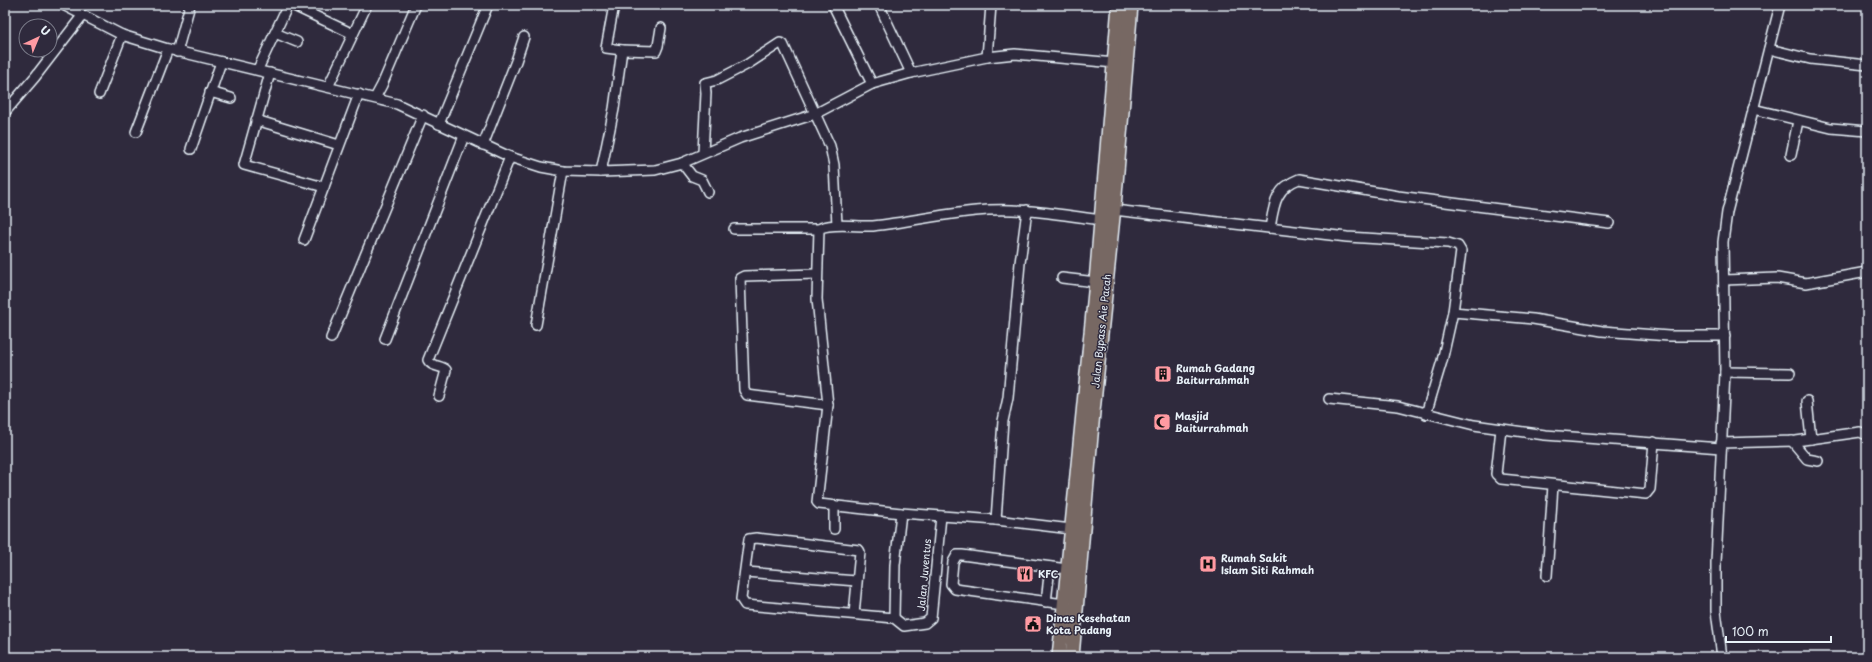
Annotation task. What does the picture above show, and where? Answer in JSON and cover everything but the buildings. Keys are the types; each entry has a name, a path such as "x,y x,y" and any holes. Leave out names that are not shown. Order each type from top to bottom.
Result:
{"highway":[{"path":"1059,657 1071,529 1097,317 1096,282 1119,5"},
{"name":"Jalan Bypass Aie Pacah","path":"1072,657 1097,317 1114,210 1131,5"}],"street":[{"path":"63,5 122,35 177,52 397,104 510,157 542,167 563,171 601,172 655,170 682,162 740,138 815,114 872,84 911,73 987,57 1015,54 1115,63"},
{"path":"177,52 190,5"},
{"path":"258,70 288,5"},
{"path":"292,5 353,34"},
{"path":"328,87 367,5"},
{"path":"375,98 387,74 416,5"},
{"path":"439,124 473,36 488,5"},
{"path":"614,5 606,48 656,51 661,28"},
{"path":"833,5 872,84"},
{"path":"879,5 911,73"},
{"path":"987,57 991,5"},
{"path":"1722,657 1716,603 1725,372 1723,242 1727,212 1780,5"},
{"path":"5,112 82,16"},
{"path":"274,33 297,42"},
{"path":"99,94 122,35"},
{"path":"483,145 524,37"},
{"path":"703,153 706,93 705,83 718,80 748,64 780,43 785,46 830,146 834,165 837,225"},
{"path":"136,132 168,49"},
{"path":"1769,49 1810,59 1867,65"},
{"path":"601,172 614,109 622,50"},
{"path":"191,149 221,62"},
{"path":"270,73 256,120 245,166 324,187"},
{"path":"210,92 231,98"},
{"path":"304,240 359,94"},
{"path":"1753,109 1831,128 1867,131"},
{"path":"331,338 423,115"},
{"path":"256,120 339,144"},
{"path":"1791,155 1798,121"},
{"path":"385,339 464,136"},
{"path":"439,396 446,370 430,364 428,360 510,157"},
{"path":"682,162 689,173 702,180 708,192"},
{"path":"536,325 563,171"},
{"path":"1270,228 1274,202 1288,183 1300,179 1398,196 1608,223"},
{"path":"734,229 819,229 837,225 873,226 987,210 1027,210 1101,220"},
{"path":"996,520 1003,421 1008,398 1020,263 1027,210"},
{"path":"1114,210 1348,238 1448,243 1458,246 1461,256 1454,312 1442,361 1426,414"},
{"path":"819,229 817,298 828,405 817,502 820,505 834,507 901,514 996,520 1071,529"},
{"path":"1724,280 1765,278 1786,279 1806,283 1867,272"},
{"path":"817,274 744,276 740,278 744,390 747,395 828,405"},
{"path":"1062,278 1096,282"},
{"path":"1454,312 1533,319 1609,332 1669,336 1725,336"},
{"path":"1725,372 1790,373"},
{"path":"1329,398 1398,406 1426,414 1501,429 1545,435 1721,446 1792,441 1860,432 1867,435"},
{"path":"1807,401 1811,439"},
{"path":"1501,429 1496,474 1505,481 1647,494 1650,489 1654,442"},
{"path":"1792,441 1807,459 1818,462"},
{"path":"1547,576 1553,485"},
{"path":"834,507 834,529"},
{"path":"894,618 895,566 901,514"},
{"name":"Jalan Juventus","path":"746,572 742,600 745,605 894,618 904,626 925,623 931,618 941,516"},
{"path":"854,614 860,552 857,549 756,538 751,538 748,540 746,572 856,581"},
{"path":"1064,604 955,589 951,584 953,562 957,555 1067,569"},
{"path":"1046,602 1050,567"}],"place":[{"name":"Rumah Gadang Baiturrahmah","path":"1163,374"},
{"name":"Masjid Baiturrahmah","path":"1162,422"},
{"name":"Rumah Sakit Islam Siti Rahmah","path":"1208,564"},
{"name":"KFC","path":"1025,574"},
{"name":"Dinas Kesehatan Kota Padang","path":"1033,624"}]}
